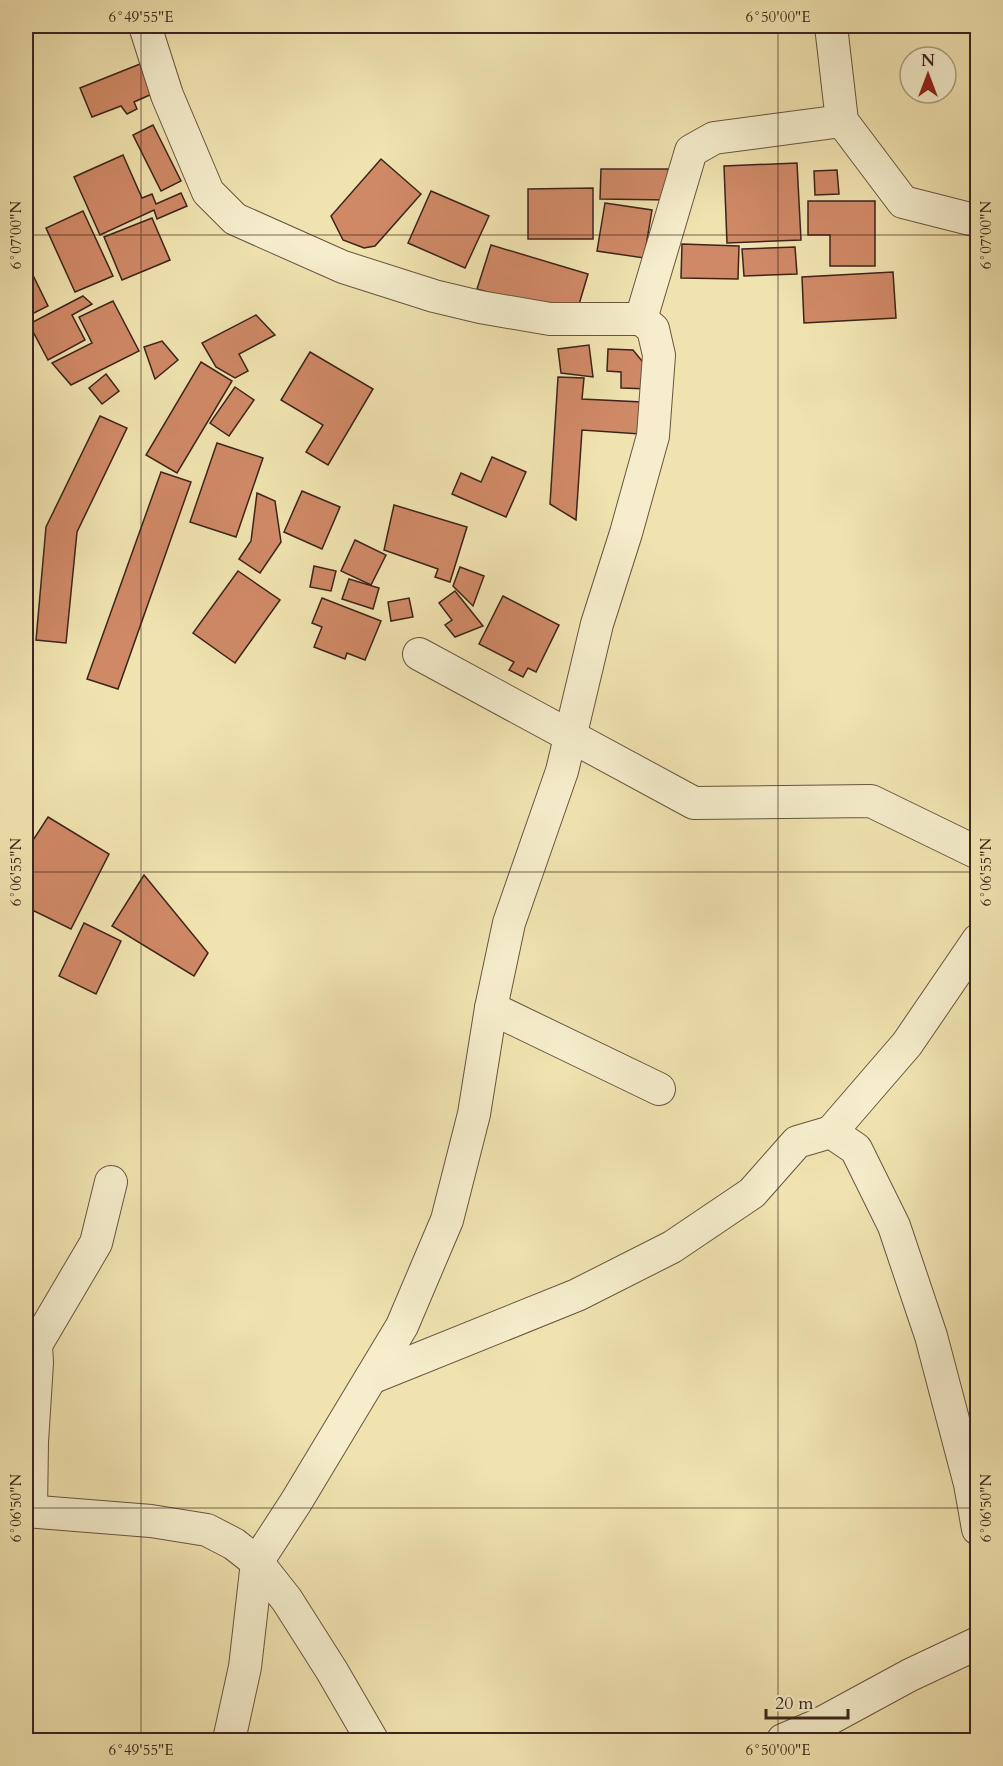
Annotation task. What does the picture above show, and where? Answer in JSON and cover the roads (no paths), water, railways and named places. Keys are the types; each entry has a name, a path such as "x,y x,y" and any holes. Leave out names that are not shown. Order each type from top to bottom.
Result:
{"street":[{"path":"145,26 167,95 208,192 236,219 343,267 480,308 550,319 642,319 653,329 659,355 653,436 626,533 597,624 562,771 509,923 491,1008 474,1114 447,1220 402,1326 297,1502 258,1562 245,1667 229,1740"},
{"path":"831,26 842,121 903,202 969,219 978,218"},
{"path":"642,319 692,151 714,138 842,121"},
{"path":"418,654 694,803 871,801 978,853"},
{"path":"371,1378 577,1295 672,1247 752,1193 797,1142 831,1132 907,1044 978,940"},
{"path":"491,1008 659,1089"},
{"path":"831,1132 856,1149 894,1226 932,1336 978,1528"},
{"path":"111,1182 96,1243 31,1340 37,1363 28,1511 151,1521 207,1530 234,1544 258,1562 287,1600 372,1740"},
{"path":"783,1740 816,1726 910,1675 978,1642"}]}
